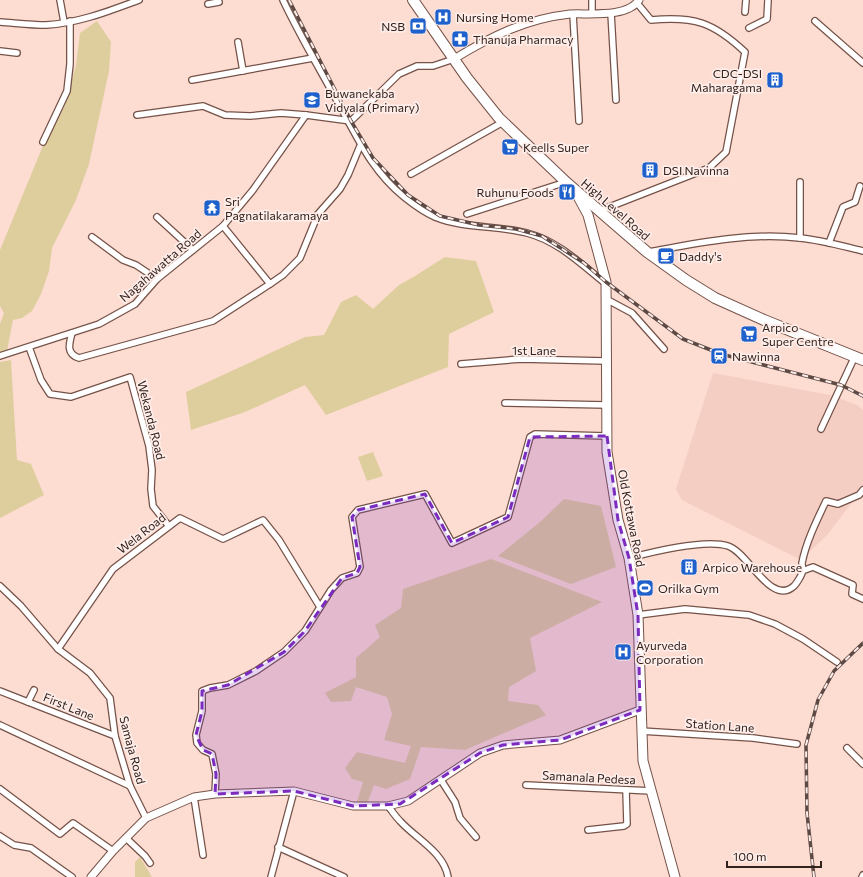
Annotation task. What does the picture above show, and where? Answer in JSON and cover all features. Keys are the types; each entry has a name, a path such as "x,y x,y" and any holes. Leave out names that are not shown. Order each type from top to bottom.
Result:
{"highway":[{"name":"High Level Road","path":"413,0 479,94 503,122 574,190 647,252 715,298 764,320 859,358"}],"main road":[{"name":"Old Kottawa Road","path":"574,190 588,215 606,284 607,452 618,520 629,558 638,615 640,710 643,761 675,877"}],"street":[{"path":"43,142 67,91 70,64 67,22 60,0"},
{"path":"0,22 46,25 67,22 95,16 139,0"},
{"path":"283,0 313,58 348,120 360,146 379,174 391,187 420,210 436,218 469,227 526,233 540,237 564,250 606,284"},
{"path":"592,0 592,14"},
{"path":"745,12 746,0"},
{"path":"749,28 767,19 768,0"},
{"path":"208,4 220,1"},
{"path":"137,114 203,106 225,115 250,116 281,113 351,121 399,74 410,68 416,66 433,66 454,59 493,36 510,28 549,16 618,12 638,2 651,20 673,18 699,21 727,35 745,52 726,152 709,168 599,211"},
{"path":"611,13 616,100"},
{"path":"573,14 579,121"},
{"path":"815,21 863,63"},
{"path":"238,42 243,71"},
{"path":"0,51 17,53"},
{"path":"192,80 313,58"},
{"name":"Nagahawatta Road","path":"0,356 99,324 135,304 157,279 223,226 253,190 306,115"},
{"path":"411,174 503,122"},
{"path":"72,333 69,352 73,356 79,358 213,321 248,300 283,275 300,258 318,214 340,189 348,175 360,146"},
{"path":"467,214 566,182"},
{"path":"800,182 800,238"},
{"path":"830,243 843,207 855,202 860,186"},
{"path":"157,217 193,250"},
{"path":"223,226 270,284"},
{"path":"92,237 123,260 136,264 157,279"},
{"path":"647,252 719,239 800,238 863,251"},
{"path":"606,299 632,313 664,349"},
{"name":"Wekanda Road","path":"29,347 40,380 50,394 71,397 130,377 149,446 152,470 151,489 153,506 168,525"},
{"path":"821,429 859,358"},
{"name":"1st Lane","path":"461,364 521,359 606,361"},
{"path":"505,403 607,405"},
{"path":"215,794 216,774 212,754 203,750 197,743 196,735 202,711 202,691 228,685 256,671 284,652 305,631 331,590 342,578 357,572 360,567 352,517 358,510 425,494 452,543 508,516 530,437 535,434 607,436"},
{"path":"629,558 656,551 690,546 716,544 728,546 740,552 760,576 773,588 782,591 790,589 796,585 802,571 802,564 817,521 826,501 838,504 859,495 863,490"},
{"name":"Wela Road","path":"58,649 113,569 168,525 180,518 223,539 263,520 278,540 320,608"},
{"path":"802,571 813,567 853,586 852,594 863,599"},
{"name":"Samaja Road","path":"0,586 21,606 58,649 90,673 110,698 115,736 130,786 146,818"},
{"path":"638,615 685,609 749,614 775,624 803,639 837,662"},
{"name":"First Lane","path":"34,690 28,702 115,736"},
{"path":"0,691 28,702"},
{"path":"91,877 113,851 146,818 194,797 215,794 294,791 353,806 388,806 408,801 480,753 503,745 560,740 640,710"},
{"path":"0,725 130,786"},
{"name":"Station Lane","path":"641,731 753,738 797,744"},
{"path":"847,748 863,764"},
{"path":"441,780 455,802 460,818 476,837"},
{"name":"Samanala Pedesa","path":"526,785 652,791"},
{"path":"0,789 60,834 73,823 113,851"},
{"path":"588,830 624,826 627,824 626,790"},
{"path":"271,877 278,846 294,791"},
{"path":"194,797 203,855"},
{"path":"388,806 400,821 428,846 441,861 448,877"},
{"path":"0,836 14,845 31,848 72,877"},
{"path":"126,838 145,856 150,864"},
{"path":"278,846 344,877"}],"highlighted area":[{"path":"607,436 618,520 629,558 638,615 640,710 560,740 503,745 480,753 400,804 353,806 294,791 215,794 216,774 212,754 203,750 196,735 202,711 202,691 228,685 284,652 305,631 342,578 357,573 360,567 352,517 358,510 425,494 452,543 508,517 530,437"}],"shaded area":[{"path":"97,21 111,42 109,71 89,164 76,200 52,248 49,271 41,294 32,311 22,318 13,320 7,351 0,352 0,324 4,313 0,306 0,250 42,148 64,107 76,65 80,33"},
{"path":"445,257 476,261 494,312 449,334 448,367 326,415 305,385 245,412 191,430 186,392 305,337 324,335 341,302 356,295 373,309 399,285"},
{"path":"11,360 17,460 31,464 44,495 0,518 0,362"},
{"path":"713,373 830,395 857,405 863,410 863,488 828,534 801,560 682,500 676,489"},
{"path":"373,452 383,476 367,481 358,457"},
{"path":"564,499 601,506 616,567 571,584 498,556 540,522"},
{"path":"491,559 602,602 530,638 536,671 509,687 508,701 538,705 546,715 465,750 421,747 410,779 386,789 374,785 367,804 356,805 363,782 352,779 345,768 357,752 405,763 411,746 384,740 392,714 387,697 356,687 351,701 331,702 325,693 356,677 356,658 380,637 375,625 401,608 403,589"},
{"path":"140,857 152,877 135,877 135,862"}],"railway":[{"path":"289,0 351,121 373,158 408,195 440,216 479,225 516,229 542,236 584,263 606,282 683,339 721,354 841,385 863,396"},
{"path":"814,877 807,813 806,745 818,700 834,671 863,643"}],"place":[{"name":"Nursing Home","path":"443,17"},
{"name":"NSB","path":"418,26"},
{"name":"Thanuja Pharmacy","path":"460,39"},
{"name":"CDC-DSI Maharagama","path":"775,80"},
{"name":"Buwanekaba Vidyala (Primary)","path":"312,100"},
{"name":"Keells Super","path":"510,147"},
{"name":"DSI Navinna","path":"650,170"},
{"name":"Ruhunu Foods","path":"567,192"},
{"name":"Sri Pagnatilakaramaya","path":"212,208"},
{"name":"Daddy's","path":"666,256"},
{"name":"Arpico Super Centre","path":"749,334"},
{"name":"Nawinna","path":"719,356"},
{"name":"Arpico Warehouse","path":"689,567"},
{"name":"Orilka Gym","path":"645,588"},
{"name":"Ayurveda Corporation","path":"623,652"}]}
